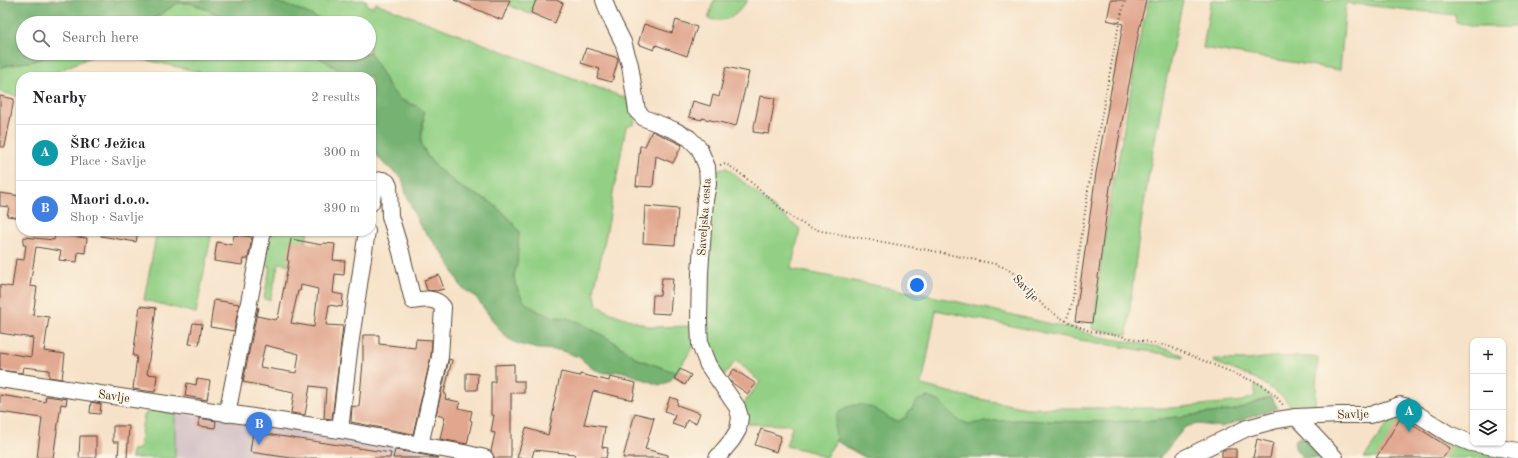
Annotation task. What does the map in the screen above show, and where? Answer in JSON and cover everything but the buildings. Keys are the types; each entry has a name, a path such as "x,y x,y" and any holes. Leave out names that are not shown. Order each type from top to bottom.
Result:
{"street":[{"name":"Saveljska cesta","path":"604,0 609,14 623,42 630,65 637,111 644,118 674,130 689,138 699,148 707,167 708,184 705,200 700,273 700,345 708,366 737,407 740,417 738,430 717,458"},
{"path":"376,181 379,180 387,182 389,186 390,216 402,252 413,301 432,300 439,302 443,307 440,357 420,445"},
{"path":"227,414 262,236"},
{"path":"340,430 349,352 366,236"},
{"name":"Savlje","path":"0,379 340,430 486,458"},
{"name":"Savlje","path":"1185,458 1247,428 1277,420 1339,414 1370,415 1400,405 1405,406 1449,434 1471,443 1518,451"},
{"path":"1296,417 1335,458"}],"path":[{"path":"1066,321 1072,304 1090,177 1125,0"},
{"name":"Savlje","path":"707,167 726,164 731,167 760,190 792,219 805,226 821,231 995,264 1006,268 1019,277 1045,308 1066,321 1090,331 1168,346 1234,373 1260,384 1274,394 1284,407 1296,417"}],"shaded area":[{"path":"175,413 218,417 462,458 175,458"}],"green space":[{"path":"0,0 271,0 313,16 222,16 191,3 178,3 157,16 16,16 16,60 36,60 0,67"},
{"path":"271,0 366,0 368,6 373,7 376,3 628,99 636,117 634,124 626,127 594,291 597,305 611,313 651,327 694,326 695,343 677,373 638,359 611,340 581,323 567,318 554,317 539,312 524,302 515,284 514,275 517,264 519,231 506,215 489,201 462,188 437,168 427,156 421,142 424,119 408,102 399,100 388,85 374,60 376,60 376,16 313,16"},
{"path":"511,0 537,0 530,14 508,5"},
{"path":"714,0 748,0 731,17 716,20 708,19"},
{"path":"1149,0 1183,0 1150,167 1137,251 1127,335 1092,329 1113,178 1116,173 1140,37"},
{"path":"1211,0 1518,0 1518,27 1474,27 1456,22 1455,15 1346,3 1340,70 1203,48"},
{"path":"178,3 191,3 222,16 157,16"},
{"path":"84,60 56,72 16,72 16,96 0,92 0,67 33,61"},
{"path":"146,60 323,60 342,72 200,72"},
{"path":"323,60 374,60 388,85 399,99 419,107 424,112 421,142 427,156 437,168 462,188 489,201 506,215 519,231 517,264 514,275 515,284 524,302 539,312 554,317 567,318 581,323 611,340 638,359 677,373 669,382 659,385 621,371 605,373 593,369 579,357 559,350 538,349 518,344 507,338 475,296 462,288 444,255 420,226 407,197 402,178 384,164 376,154 376,72 342,72"},
{"path":"727,168 800,229 791,269 946,299 1064,327 1066,325 1086,333 1110,339 1159,347 1183,355 1183,357 1074,339 936,310 922,385 964,396 1027,408 1172,408 1242,401 1255,396 1255,385 1271,397 1235,410 1144,421 1087,422 1020,420 969,424 958,420 948,410 910,410 906,417 899,421 891,420 882,413 835,426 836,441 825,458 813,452 786,446 792,427 791,425 748,424 742,406 760,382 736,360 724,375 714,365 702,325 714,178 719,169"},
{"path":"156,236 211,236 196,313 144,300"},
{"path":"266,236 307,236 302,262 290,265 279,263 270,300 264,299 270,266 261,264"},
{"path":"1272,357 1318,357 1315,407 1332,410 1300,413 1292,408 1283,397 1259,380 1214,362 1214,359 1247,360"},
{"path":"928,397 940,402 958,420 969,424 1020,420 1087,422 1144,421 1235,410 1271,397 1278,408 1221,427 1198,424 1185,427 1160,458 866,458 836,441 835,426 838,413 843,409 854,405 865,405 899,421 906,417 918,400"},
{"path":"148,409 175,413 175,458 131,458 132,450 139,449 143,419"},
{"path":"1397,410 1470,439 1470,446 1488,446 1518,458 1364,458"},
{"path":"1300,437 1310,438 1330,458 1303,458 1295,448 1294,441"}],"place":[{"name":"ŠRC Ježica","path":"1409,432"},
{"name":"Maori d.o.o.","path":"259,445"}]}
